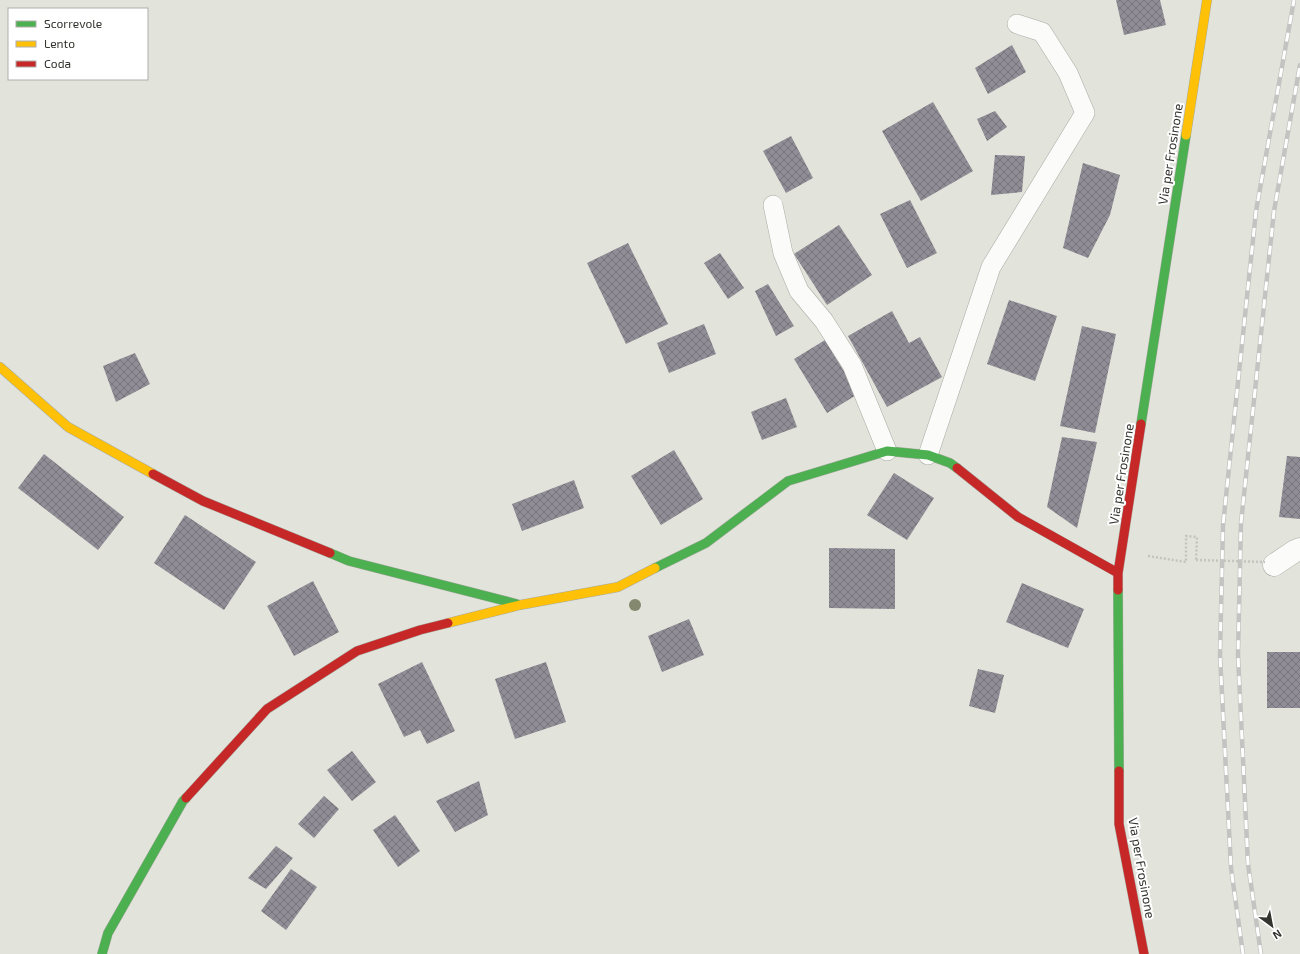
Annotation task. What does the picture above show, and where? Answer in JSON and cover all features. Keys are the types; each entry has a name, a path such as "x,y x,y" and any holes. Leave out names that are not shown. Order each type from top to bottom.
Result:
{"street":[{"name":"Via per Frosinone","path":"1144,954 1119,824 1118,573 1207,0"},
{"path":"0,367 68,427 203,502 349,562 520,605"},
{"path":"102,954 108,933 183,801 267,709 357,651 420,630 520,605 618,587 706,543 788,481 887,451 928,455 950,463 1018,517 1118,573"},
{"path":"1269,563 1300,549"}],"lane":[{"path":"928,455 991,267 1085,113 1068,73 1042,32 1017,24"},
{"path":"773,205 784,253 799,291 824,322 852,365 887,451"}],"path":[{"path":"1122,552 1186,562 1186,536 1196,537 1196,560 1269,563"}],"building":[{"path":"1116,0 1160,0 1166,25 1124,35"},
{"path":"1012,45 1026,72 988,94 975,68"},
{"path":"933,102 973,171 921,201 882,131"},
{"path":"995,111 1007,127 987,141 977,119"},
{"path":"791,136 813,178 786,193 763,151"},
{"path":"995,155 1025,156 1022,192 991,195"},
{"path":"1083,163 1120,175 1110,215 1088,258 1063,248"},
{"path":"910,200 937,253 907,268 880,214"},
{"path":"839,225 872,275 827,305 794,254"},
{"path":"628,243 668,324 626,344 587,263"},
{"path":"720,253 744,288 728,299 704,263"},
{"path":"768,284 794,326 776,336 755,291"},
{"path":"1009,300 1057,316 1035,381 987,364"},
{"path":"892,311 909,343 920,337 942,377 887,407 848,336"},
{"path":"704,324 716,354 669,373 657,343"},
{"path":"1082,326 1116,334 1095,433 1060,426"},
{"path":"825,340 858,394 827,413 794,359"},
{"path":"135,353 150,384 116,402 103,366"},
{"path":"786,398 797,427 762,440 751,412"},
{"path":"1062,437 1097,442 1077,528 1047,507"},
{"path":"674,450 703,499 661,525 631,476"},
{"path":"44,454 124,517 98,550 18,488"},
{"path":"1287,456 1300,457 1300,519 1279,517"},
{"path":"894,473 934,498 907,540 867,515"},
{"path":"574,480 584,508 522,531 512,504"},
{"path":"185,515 256,562 224,610 154,563"},
{"path":"829,548 895,549 895,609 829,608"},
{"path":"313,581 339,632 294,656 267,606"},
{"path":"1022,583 1084,609 1068,648 1006,622"},
{"path":"689,619 704,655 662,672 648,636"},
{"path":"1267,652 1300,652 1300,708 1267,708"},
{"path":"422,662 455,731 427,744 420,730 404,737 378,684"},
{"path":"546,662 566,722 515,739 495,679"},
{"path":"978,669 1004,675 995,713 969,706"},
{"path":"352,751 376,782 352,801 327,770"},
{"path":"479,781 488,815 455,832 436,801"},
{"path":"324,796 339,809 314,838 298,824"},
{"path":"395,815 420,851 398,867 373,830"},
{"path":"276,846 293,858 266,889 248,878"},
{"path":"291,869 317,887 286,930 261,911"}],"railway":[{"path":"1243,954 1231,868 1220,655 1223,525 1256,211 1294,0"},
{"path":"1261,954 1248,864 1238,655 1241,523 1274,211 1300,65"}],"traffic: fast":[{"path":"1141,424 1186,135"},
{"path":"655,568 706,543 788,481 887,451 928,455 950,463 957,468"},
{"path":"330,553 349,561 517,604"},
{"path":"1118,590 1119,771"},
{"path":"102,954 108,933 186,798"}],"traffic: slow":[{"path":"1186,135 1207,0"},
{"path":"0,367 68,427 153,474"},
{"path":"448,623 520,605 618,587 655,568"}],"traffic: jam":[{"path":"1118,590 1118,573 1141,424"},
{"path":"957,468 1018,517 1118,573"},
{"path":"153,474 203,501 330,553"},
{"path":"186,798 267,709 357,651 420,630 448,623"},
{"path":"1119,771 1119,824 1144,954"}]}
